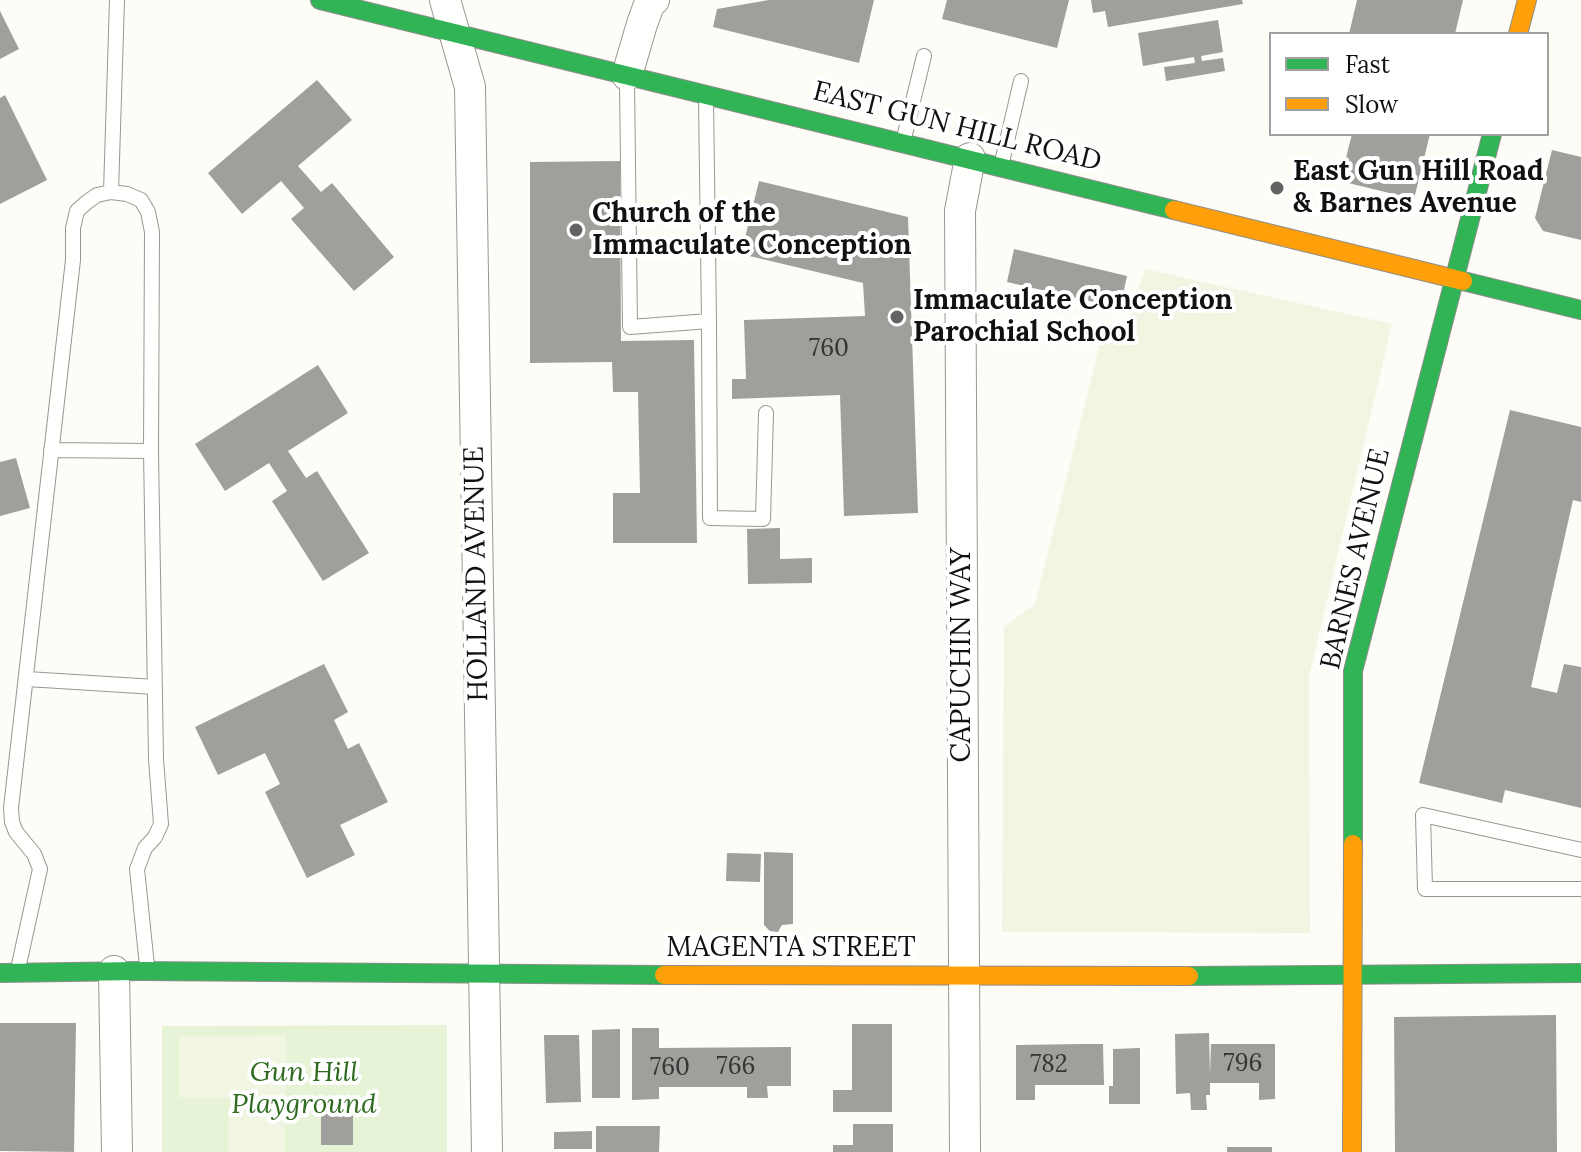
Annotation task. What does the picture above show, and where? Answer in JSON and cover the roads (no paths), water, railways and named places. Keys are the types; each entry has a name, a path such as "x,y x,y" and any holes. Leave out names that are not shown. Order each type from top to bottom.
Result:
{"street":[{"name":"EAST GUN HILL ROAD","path":"320,0 1581,310"},
{"name":"HOLLAND AVENUE","path":"445,0 470,87 487,1152"},
{"path":"627,75 642,24 650,2 654,0"},
{"path":"1519,32 1527,0"},
{"name":"BARNES AVENUE","path":"1352,1152 1353,671 1491,136"},
{"name":"CAPUCHIN WAY","path":"965,1152 960,211 970,158"},
{"path":"114,971 117,1152"},
{"name":"MAGENTA STREET","path":"9,973 964,976 1581,973"}],"lane":[{"path":"111,192 117,0"},
{"path":"903,142 924,56"},
{"path":"627,75 630,327 709,321"},
{"path":"1001,166 1021,81"},
{"path":"706,94 710,518 763,519 766,413"},
{"path":"9,973 40,869 34,854 12,822 73,260 73,228 77,211 97,195 111,192 141,200 148,212 152,232 151,451 156,759 161,824 139,860 137,879 147,972"},
{"path":"51,450 151,451"},
{"path":"27,679 155,687"},
{"path":"1581,850 1423,815 1425,889 1581,889"}],"place":[{"name":"East Gun Hill Road & Barnes Avenue","path":"1277,188"},
{"name":"Church of the Immaculate Conception","path":"576,230"},
{"name":"Immaculate Conception Parochial School","path":"897,317"}],"park label":[{"name":"Gun Hill Playground","path":"304,1089"}]}
